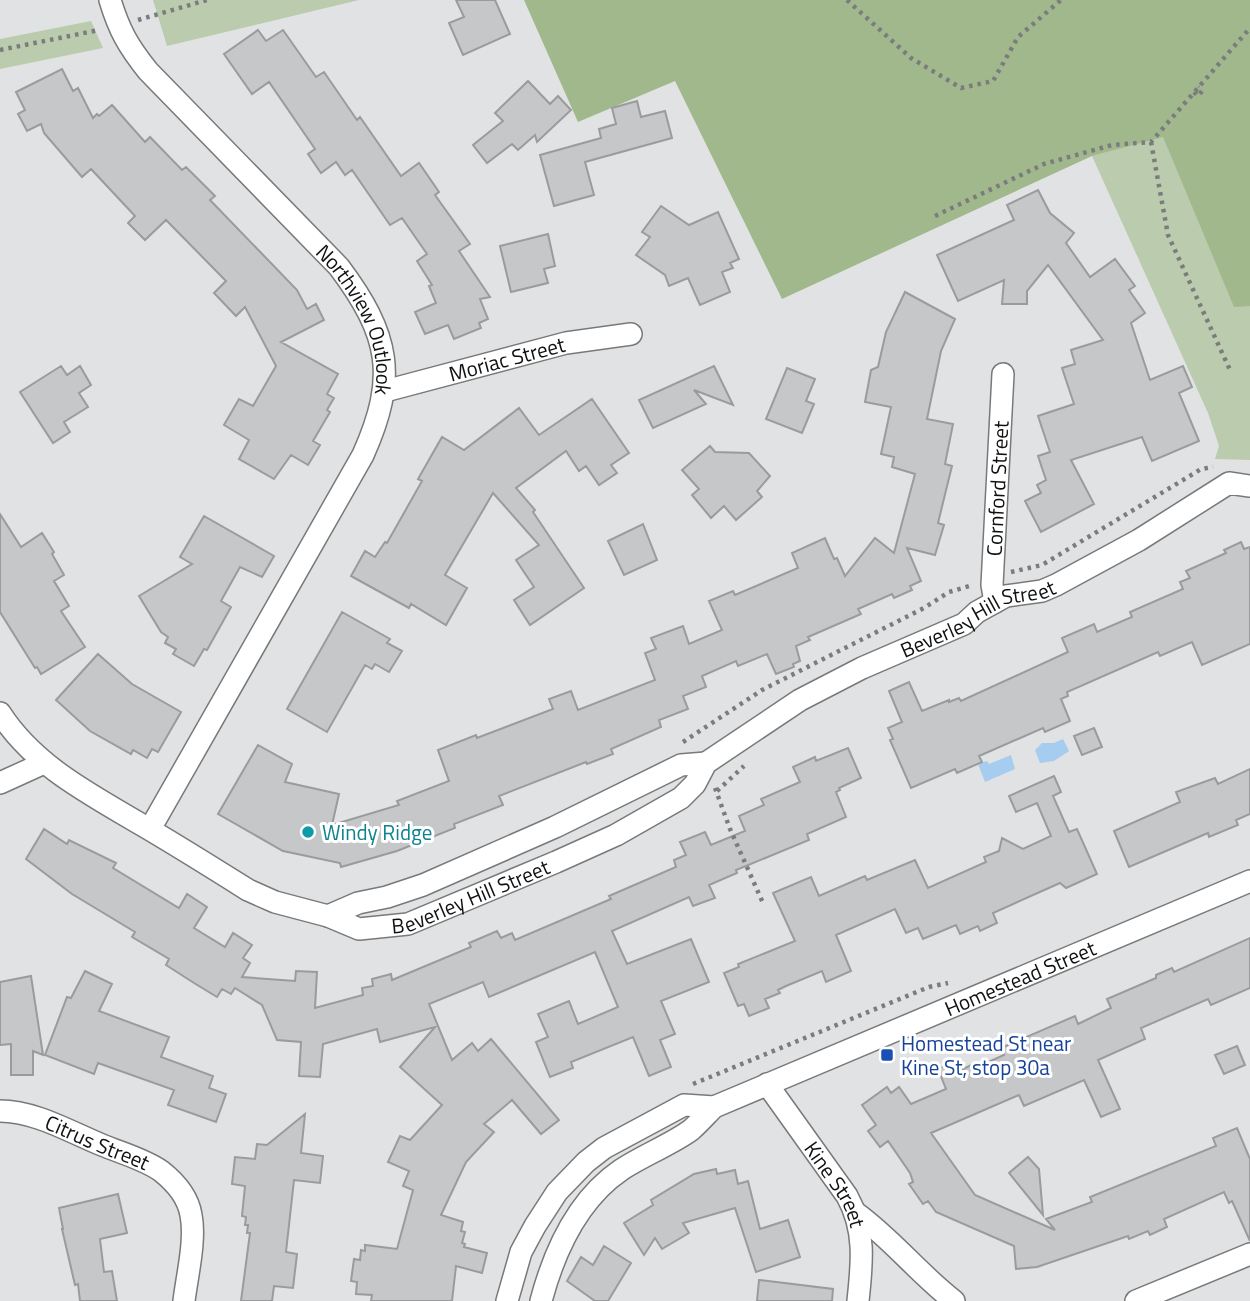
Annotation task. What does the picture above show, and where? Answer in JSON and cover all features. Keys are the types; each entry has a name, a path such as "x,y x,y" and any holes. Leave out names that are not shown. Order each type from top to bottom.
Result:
{"street":[{"name":"Northview Outlook","path":"110,0 128,46 148,71 339,267 359,294 376,325 385,360 384,391 377,424 363,456 150,829"},
{"name":"Moriac Street","path":"384,391 566,343 632,334"},
{"name":"Cornford Street","path":"995,602 992,585 1003,374"},
{"name":"Beverley Hill Street","path":"0,713 23,744 44,763 248,890 275,902 328,916 359,929 408,924 556,863 616,835 681,798 695,784 706,763 800,700 862,668 964,624 977,612 1006,596 1042,591 1056,585 1139,540 1229,483 1250,485"},
{"path":"0,783 44,763"},
{"name":"Beverley Hill Street","path":"328,916 358,903 423,885 555,827 681,765 706,763"},
{"name":"Homestead Street","path":"541,1301 558,1251 574,1220 591,1199 617,1173 690,1131 714,1107 1250,881"},
{"name":"Kine Street","path":"767,1084 847,1196 856,1213 863,1255 858,1301"},
{"name":"Homestead Street","path":"508,1301 521,1252 534,1226 557,1192 586,1161 604,1148 684,1105 714,1107"},
{"name":"Citrus Street","path":"0,1111 33,1116 160,1170 183,1194 191,1214 192,1230 184,1301"},
{"path":"856,1213 877,1228 936,1287 954,1301"},
{"path":"1136,1301 1250,1254"}],"path":[{"path":"131,22 208,0"},
{"path":"847,0 911,58 961,88 993,81 1018,37 1061,0"},
{"path":"0,50 107,28"},
{"path":"935,216 1044,164 1112,145 1151,142 1250,28"},
{"path":"1151,142 1168,235 1230,370"},
{"path":"1020,569 1042,565 1201,469 1224,465"},
{"path":"678,745 762,690 924,608 949,592 970,586"},
{"path":"716,791 763,903"},
{"path":"813,1035 830,1029"}],"green space":[{"path":"153,0 359,0 167,46"},
{"path":"524,0 1250,0 1250,306 1234,307 1163,137 1092,156 782,299 675,81 578,122"},
{"path":"91,21 103,48 0,69 0,39"},
{"path":"1163,136 1234,306 1250,306 1250,460 1215,459 1219,446 1208,413 1092,156"}],"water":[{"path":"1063,739 1069,751 1054,761 1040,763 1035,750 1042,743 1054,743"},
{"path":"1011,755 1015,769 985,782 978,764 987,761 989,764"}],"building":[{"path":"456,0 495,0 510,34 463,55 449,23 464,17"},
{"path":"258,30 266,41 283,30 316,77 324,72 357,120 360,117 401,176 419,163 439,192 435,195 470,244 459,251 490,297 480,299 488,319 479,323 481,328 454,339 448,325 425,334 415,312 436,303 429,286 432,285 417,261 427,254 402,218 390,225 352,170 345,175 336,162 321,173 308,154 315,149 269,82 252,94 224,54"},
{"path":"62,69 73,91 78,88 93,118 112,105 145,142 150,137 182,170 186,167 215,196 210,200 297,290 307,309 316,304 324,320 281,342 338,374 327,394 334,398 327,410 330,412 313,441 320,445 308,465 291,455 274,479 239,459 249,440 224,425 239,399 253,406 276,366 245,307 236,316 214,293 226,281 166,220 145,240 128,223 135,216 91,169 82,177 44,133 41,124 27,131 18,114 25,110 16,92"},
{"path":"528,81 550,104 558,96 571,110 537,142 535,135 518,150 512,144 487,163 473,145 503,121 495,113"},
{"path":"637,101 641,117 665,111 672,138 585,162 594,195 554,206 540,155 601,138 599,129 616,124 612,108"},
{"path":"1038,190 1050,213 1074,233 1066,243 1090,277 1115,259 1135,286 1129,290 1145,313 1131,323 1150,380 1183,366 1192,387 1179,393 1199,441 1152,461 1142,437 1071,460 1094,504 1041,532 1025,501 1041,493 1037,485 1046,480 1038,456 1050,452 1038,416 1074,404 1062,368 1075,364 1071,350 1103,340 1048,265 1027,291 1027,304 1002,304 1004,280 958,301 937,255 1014,220 1007,205"},
{"path":"661,206 689,225 718,212 739,259 730,263 733,268 722,272 730,292 700,305 688,278 669,286 665,275 636,255 650,237 642,232"},
{"path":"548,234 555,266 544,269 548,283 511,292 500,246"},
{"path":"905,292 955,319 941,351 927,419 953,424 945,464 952,466 938,523 944,525 935,555 907,548 921,581 910,586 912,590 894,598 892,594 858,609 861,614 808,637 810,640 796,646 800,661 793,664 794,667 776,674 767,654 738,666 736,661 702,676 706,687 683,696 688,709 659,720 661,727 611,749 613,754 499,796 503,805 397,851 341,867 340,863 283,851 218,814 258,745 292,764 285,782 339,794 332,825 399,805 397,801 449,781 438,750 553,709 549,699 571,691 578,710 655,680 645,653 656,649 651,638 683,626 689,644 722,630 709,601 733,591 735,595 798,568 792,553 825,538 845,576 875,538 894,553 915,474 892,467 894,457 881,454 891,407 865,402 871,370 878,367 886,332"},
{"path":"61,366 67,375 80,366 91,385 79,393 88,407 64,422 70,432 53,443 20,392"},
{"path":"714,366 733,405 694,390 706,404 653,428 639,400"},
{"path":"787,368 815,379 806,401 814,404 802,433 766,419"},
{"path":"592,399 629,453 611,465 617,473 599,485 586,466 579,471 566,451 516,488 535,510 533,512 584,588 530,625 514,600 534,587 516,560 539,545 493,493 445,575 467,588 446,625 411,604 409,608 351,576 365,551 375,557 385,542 387,543 422,481 418,479 442,437 464,450 519,408 539,435"},
{"path":"710,446 715,452 749,453 770,476 757,491 762,497 736,520 724,506 711,518 692,495 699,489 682,470"},
{"path":"0,514 21,547 42,533 64,575 54,581 69,606 61,611 85,647 41,674 0,612"},
{"path":"204,516 274,556 262,577 240,567 221,601 231,607 207,650 204,649 194,666 173,654 176,649 165,643 168,637 161,632 139,596 192,564 180,557"},
{"path":"643,524 657,560 624,575 608,541"},
{"path":"1241,542 1244,549 1250,547 1250,644 1202,665 1192,642 1160,656 1158,652 1067,692 1068,696 1061,699 1070,721 1045,732 1043,728 979,756 982,762 957,773 955,769 911,788 890,740 893,739 888,728 902,722 889,691 909,682 922,711 949,700 959,698 961,701 1068,652 1062,638 1094,624 1097,632 1132,617 1130,612 1183,589 1180,582 1190,578 1186,571 1226,553 1224,550"},
{"path":"342,612 390,639 387,643 402,651 389,672 375,664 372,669 365,665 327,732 287,709"},
{"path":"98,654 132,684 181,712 158,752 152,749 147,758 133,750 131,754 90,731 56,700"},
{"path":"1094,728 1102,747 1082,755 1074,736"},
{"path":"848,748 861,778 836,792 846,817 807,834 809,840 736,870 737,873 709,885 715,898 693,906 689,897 612,931 627,964 691,939 709,982 661,1001 675,1034 660,1040 671,1067 649,1076 633,1037 571,1062 573,1068 550,1077 536,1042 548,1037 538,1014 569,1001 578,1024 618,1007 595,952 489,997 483,982 429,1004 452,1060 472,1043 478,1051 491,1039 559,1120 541,1134 512,1100 484,1124 494,1132 466,1162 441,1215 463,1222 461,1231 465,1232 462,1243 465,1244 464,1247 487,1253 482,1273 456,1266 452,1301 371,1301 372,1295 356,1294 357,1282 351,1281 354,1259 360,1260 361,1250 365,1251 365,1245 397,1249 413,1190 403,1186 409,1171 388,1162 400,1136 410,1140 442,1105 400,1067 435,1027 380,1042 377,1029 323,1044 320,1077 299,1076 301,1042 277,1040 262,1005 235,988 231,994 222,989 217,997 194,983 166,965 169,959 132,937 135,932 72,894 26,859 44,829 67,844 69,840 116,863 113,868 179,908 187,894 207,907 194,928 225,947 233,933 252,945 243,958 250,963 242,977 295,981 296,971 317,972 315,1008 363,995 362,988 373,986 372,979 391,974 392,980 471,947 469,943 497,931 501,938 512,933 515,940 611,899 609,896 676,867 674,860 686,855 680,842 705,832 711,845 745,831 739,816 764,805 761,799 800,782 793,767 815,757 816,761"},
{"path":"1250,769 1250,814 1236,820 1238,825 1209,837 1208,833 1129,867 1114,831 1180,802 1176,792 1215,778 1218,784"},
{"path":"1054,776 1061,792 1053,796 1069,832 1077,829 1097,874 1066,888 1060,883 993,913 997,923 980,931 978,926 960,934 956,925 923,939 918,928 906,933 895,909 836,935 851,971 826,982 822,971 786,986 778,990 780,993 765,999 769,1008 749,1016 744,1004 738,1006 724,973 739,967 738,964 795,941 773,893 811,877 819,896 865,876 867,880 915,860 928,888 986,862 984,857 999,851 1002,838 1023,849 1051,836 1037,803 1016,812 1009,796"},
{"path":"1250,938 1250,988 1211,1005 1208,999 1141,1028 1145,1039 1098,1060 1120,1109 1101,1117 1084,1080 1024,1106 1019,1095 931,1133 975,1195 1055,1230 1046,1219 1092,1202 1090,1197 1216,1146 1213,1138 1237,1128 1250,1159 1250,1241 1232,1201 1229,1203 1224,1192 1164,1219 1167,1227 1150,1235 1148,1231 1129,1239 1128,1236 1037,1267 1016,1269 1014,1246 936,1212 928,1201 923,1204 909,1184 913,1182 910,1173 888,1141 880,1147 868,1131 876,1125 862,1105 887,1087 891,1093 899,1087 911,1104 946,1089 938,1069 955,1061 959,1071 971,1065 973,1069 1004,1055 1001,1048 1075,1016 1078,1024 1111,1008 1107,999 1156,978 1156,975 1172,968 1174,972"},
{"path":"85,971 112,984 99,1011 169,1037 161,1057 213,1076 209,1088 226,1094 216,1122 168,1105 174,1090 98,1063 94,1074 45,1055 67,997 71,998"},
{"path":"31,976 43,1055 33,1051 33,1075 11,1075 11,1044 0,1045 0,982"},
{"path":"1237,1046 1245,1065 1224,1074 1215,1055"},
{"path":"305,1114 301,1153 323,1156 320,1183 294,1180 286,1252 297,1254 293,1288 274,1286 272,1301 241,1301 250,1233 247,1233 248,1225 245,1225 246,1217 242,1216 245,1186 232,1184 235,1157 255,1159 257,1144 267,1145"},
{"path":"1028,1157 1039,1169 1043,1215 1009,1173"},
{"path":"716,1169 717,1174 735,1170 738,1184 748,1181 760,1229 788,1220 800,1257 756,1272 735,1208 683,1223 689,1233 662,1249 655,1238 644,1255 624,1223 653,1205 651,1200 694,1174"},
{"path":"118,1194 127,1233 100,1239 104,1272 112,1271 117,1301 80,1301 59,1208"},
{"path":"604,1246 631,1263 608,1301 595,1301 567,1281 581,1257 593,1265"},
{"path":"759,1280 833,1289 832,1301 757,1301"}],"place":[{"name":"Windy Ridge","path":"308,832"},
{"name":"Homestead St near Kine St, stop 30a","path":"887,1055"}]}
